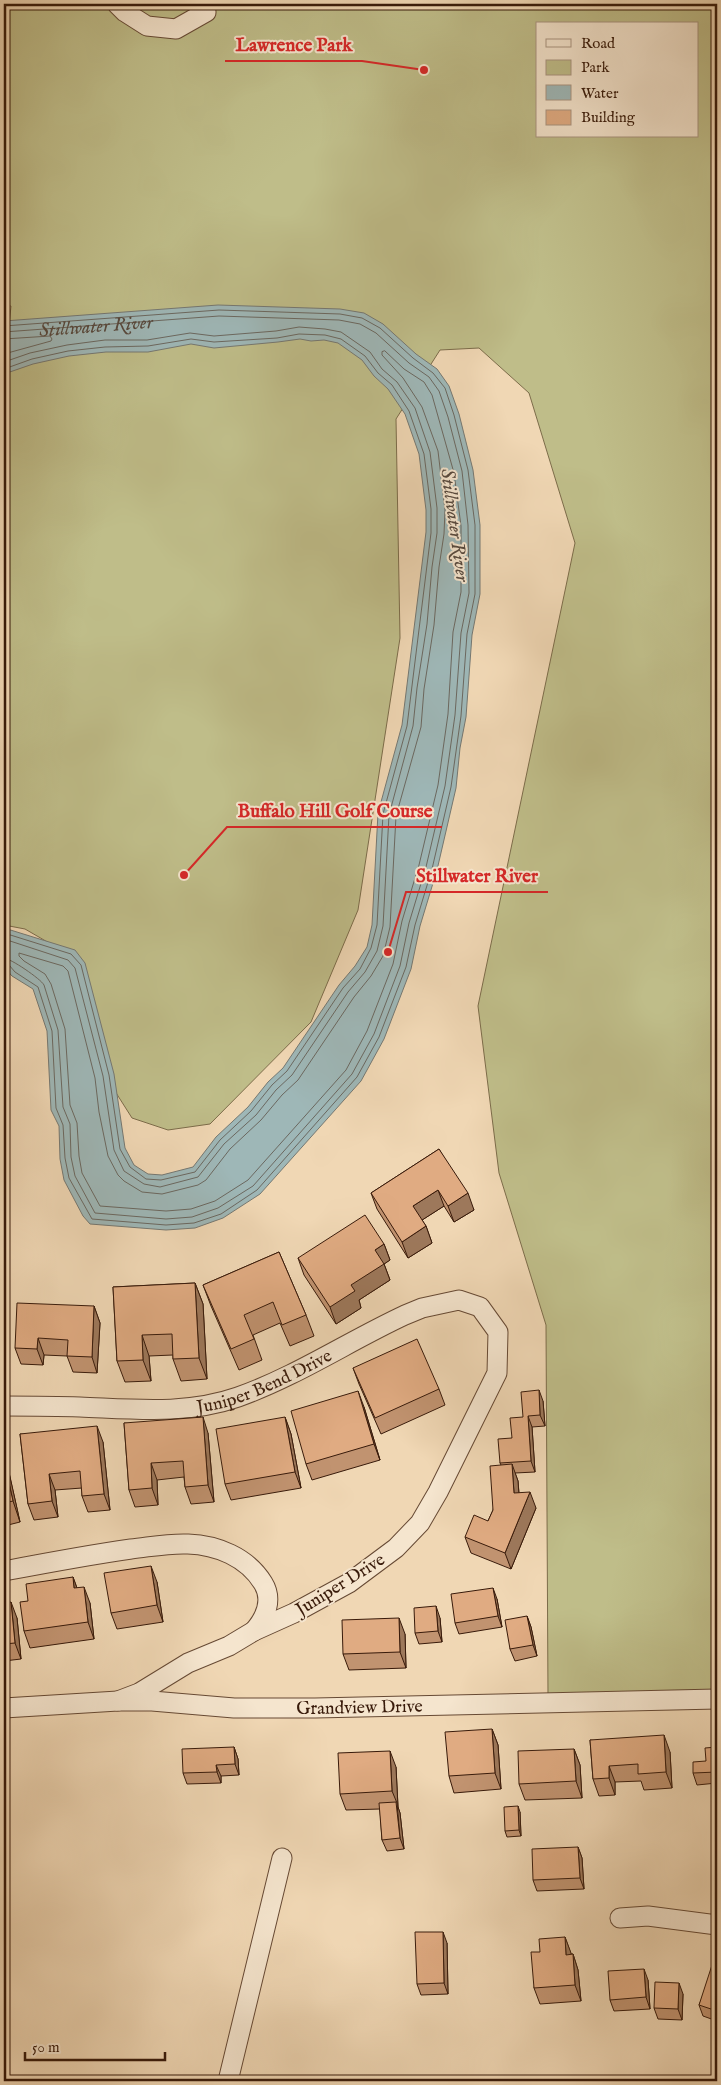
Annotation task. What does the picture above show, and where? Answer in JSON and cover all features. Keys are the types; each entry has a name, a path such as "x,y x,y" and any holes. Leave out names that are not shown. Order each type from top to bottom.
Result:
{"street":[{"path":"117,4 125,12 147,26 176,29 206,12 205,4"},
{"name":"Juniper Bend Drive","path":"4,1406 139,1411 178,1410 217,1403 237,1398 275,1382 405,1315 422,1308 459,1300 480,1307 498,1332"},
{"name":"Juniper Drive","path":"118,1701 139,1692 188,1663 241,1640 254,1631 294,1613 349,1583 396,1548 420,1523 438,1492 497,1373 498,1332"},
{"path":"4,1571 104,1553 172,1544 205,1546 234,1556 246,1564 264,1584 268,1595 268,1606 265,1616 254,1631"},
{"name":"Grandview Drive","path":"4,1708 118,1701 152,1701 234,1708 315,1708 717,1699"},
{"path":"228,2081 282,1858"},
{"path":"620,1918 648,1916 717,1925"}],"green space":[{"path":"4,4 717,4 717,1691 548,1697 546,1325 499,1173 478,1006 575,543 529,393 479,348 440,350 396,419 400,638 358,910 311,1022 210,1124 168,1130 132,1118 99,1066 75,958 25,929 4,925 4,374 11,306 4,306"}],"water":[{"path":"218,305 340,309 364,313 383,324 416,354 437,369 449,386 459,414 473,470 480,525 480,594 472,635 466,717 460,748 456,788 437,870 420,926 411,969 384,1039 361,1081 260,1194 223,1218 195,1228 166,1230 90,1224 83,1216 64,1180 60,1159 59,1126 51,1110 47,1031 33,989 12,976 4,967 4,928 75,950 85,963 114,1074 125,1148 134,1165 148,1174 162,1175 193,1167 216,1137 248,1107 268,1082 283,1068 367,947 372,925 378,813 402,725 426,532 426,510 419,454 405,414 388,389 374,376 362,360 338,343 324,340 311,341 300,339 214,348 191,344 148,352 106,352 69,356 33,364 4,374 4,321"}],"building":[{"path":"439,1149 468,1193 448,1206 438,1190 413,1206 426,1226 402,1242 371,1193"},
{"path":"365,1215 384,1244 375,1250 384,1264 351,1285 355,1291 330,1307 298,1258"},
{"path":"279,1252 306,1315 282,1325 273,1302 244,1315 254,1339 231,1349 203,1285"},
{"path":"195,1283 199,1358 173,1359 172,1334 142,1335 143,1360 117,1361 113,1287"},
{"path":"17,1303 94,1306 92,1357 67,1356 68,1340 38,1338 37,1349 15,1348"},
{"path":"417,1339 439,1389 375,1418 353,1368"},
{"path":"539,1390 540,1415 528,1416 531,1461 500,1463 498,1439 512,1438 510,1418 523,1417 521,1392"},
{"path":"358,1391 374,1444 306,1464 291,1411"},
{"path":"203,1417 208,1485 185,1487 183,1461 151,1463 152,1488 129,1490 124,1423"},
{"path":"285,1417 295,1472 225,1484 216,1429"},
{"path":"97,1426 104,1494 82,1496 80,1471 49,1474 52,1501 28,1504 20,1434"},
{"path":"4,1461 13,1501 4,1503"},
{"path":"512,1464 514,1493 530,1492 505,1553 465,1537 474,1515 488,1521 493,1510 490,1466"},
{"path":"151,1566 157,1605 111,1613 104,1573"},
{"path":"73,1577 74,1588 84,1587 88,1622 24,1631 20,1602 28,1601 26,1584"},
{"path":"493,1588 498,1616 455,1623 451,1594"},
{"path":"11,1602 15,1643 4,1644 4,1603"},
{"path":"436,1606 438,1631 415,1633 414,1608"},
{"path":"527,1616 533,1645 510,1649 505,1620"},
{"path":"399,1618 400,1652 343,1654 342,1620"},
{"path":"492,1729 495,1773 449,1776 445,1732"},
{"path":"664,1735 666,1772 638,1774 638,1764 609,1766 609,1778 593,1779 590,1740"},
{"path":"234,1747 235,1764 216,1765 217,1772 183,1773 182,1749"},
{"path":"717,1747 717,1772 693,1773 693,1762 706,1761 705,1748"},
{"path":"574,1749 576,1781 519,1784 518,1751"},
{"path":"390,1751 392,1791 340,1794 338,1753"},
{"path":"396,1802 400,1838 382,1840 379,1803"},
{"path":"518,1806 519,1830 505,1831 504,1807"},
{"path":"578,1847 580,1878 533,1880 532,1849"},
{"path":"415,1932 443,1932 444,1983 417,1984"},
{"path":"565,1937 566,1955 573,1954 575,1985 534,1988 531,1952 540,1952 539,1939"},
{"path":"713,1962 717,1964 717,2011 699,2005"},
{"path":"644,1969 646,1997 610,2000 608,1971"},
{"path":"655,1982 679,1983 678,2009 654,2008"}],"place":[{"name":"Lawrence Park","path":"424,70"},
{"name":"Buffalo Hill Golf Course","path":"184,875"},
{"name":"Stillwater River","path":"388,952"}]}
